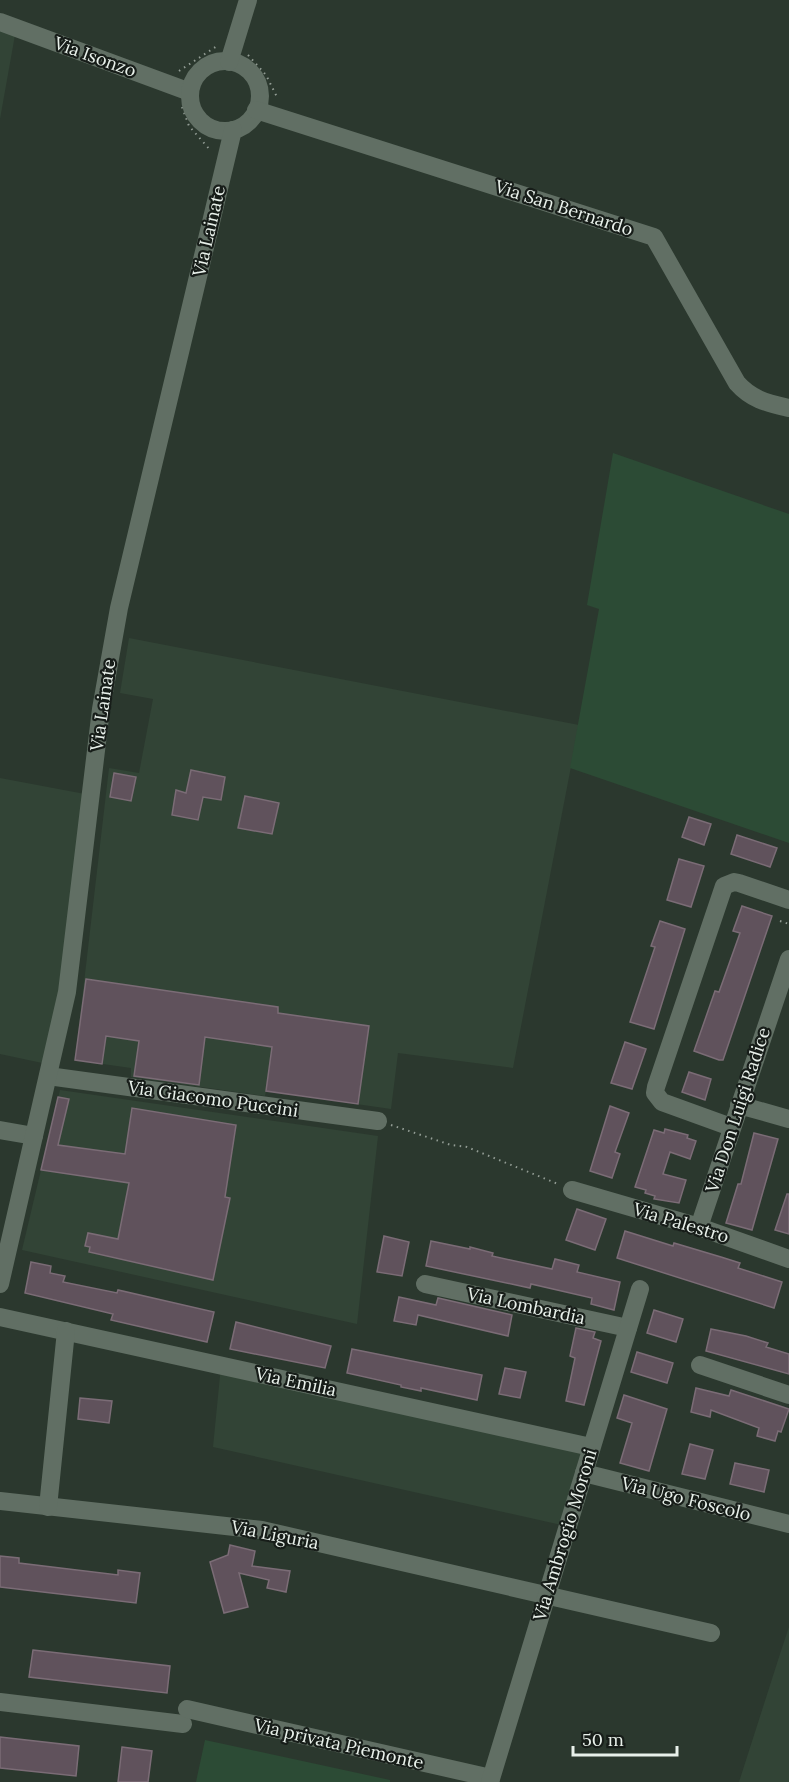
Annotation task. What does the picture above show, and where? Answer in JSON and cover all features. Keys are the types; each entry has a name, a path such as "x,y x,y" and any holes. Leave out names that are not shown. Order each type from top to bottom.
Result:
{"street":[{"path":"229,62 248,0"},
{"name":"Via Isonzo","path":"0,22 190,92"},
{"path":"229,62 242,66 252,75 258,87 256,110 246,124 233,130 220,131 202,122 191,105 190,92 194,79 203,69 216,63 229,62"},
{"name":"Via San Bernardo","path":"256,110 654,237 737,383 747,394 760,401 789,408"},
{"name":"Via Lainate","path":"0,1284 67,992 110,655 233,130"},
{"path":"732,1127 662,1102 655,1093 656,1087 724,886 727,883 739,883 789,900"},
{"name":"Via Don Luigi Radice","path":"699,1227 789,959"},
{"name":"Via Giacomo Puccini","path":"48,1076 378,1121"},
{"path":"739,1105 789,1119"},
{"path":"0,1130 34,1136"},
{"name":"Via Palestro","path":"572,1190 699,1227 789,1259"},
{"name":"Via Lombardia","path":"425,1284 628,1328"},
{"name":"Via Ambrogio Moroni","path":"490,1780 640,1289"},
{"name":"Via Emilia","path":"0,1317 591,1447"},
{"path":"48,1507 66,1331"},
{"path":"700,1365 789,1395"},
{"name":"Via Ugo Foscolo","path":"584,1473 789,1524"},
{"name":"Via Liguria","path":"0,1501 262,1530 711,1633"},
{"name":"Via privata Piemonte","path":"0,1702 185,1717 490,1780"}],"path":[{"path":"780,921 789,924"},
{"path":"378,1121 467,1148 572,1190"}],"shaded area":[{"path":"0,29 15,35 0,119"},
{"path":"613,453 789,514 789,843 570,768 599,609 587,605"},
{"path":"129,638 579,725 513,1068 398,1053 391,1109 266,1091 265,1096 131,1077 131,1068 75,1060 109,768 139,773 153,699 120,693"},
{"path":"0,778 85,794 63,991 47,1064 0,1054"},
{"path":"60,1090 378,1136 357,1324 22,1250"},
{"path":"221,1366 590,1448 566,1526 213,1447"},
{"path":"789,1627 789,1782 739,1782 780,1654"},
{"path":"205,1740 390,1780 390,1782 196,1782"}],"building":[{"path":"191,770 225,777 221,800 203,797 198,820 172,815 176,790 186,793"},
{"path":"114,773 136,777 131,801 110,797"},
{"path":"245,796 279,803 272,834 238,828"},
{"path":"689,817 711,824 704,845 682,837"},
{"path":"737,835 777,848 770,867 731,854"},
{"path":"679,859 704,866 691,907 667,900"},
{"path":"742,906 772,916 723,1060 719,1060 694,1051 715,991 719,992 740,933 733,931"},
{"path":"660,921 685,929 654,1029 630,1022 655,947 651,946"},
{"path":"86,979 278,1007 278,1013 369,1026 358,1104 266,1091 272,1047 205,1037 199,1085 134,1076 139,1041 106,1036 102,1064 75,1060"},
{"path":"625,1042 646,1049 632,1089 611,1083"},
{"path":"689,1072 711,1079 705,1100 682,1092"},
{"path":"58,1097 69,1099 58,1145 125,1154 132,1108 236,1125 225,1197 230,1198 213,1280 89,1252 90,1247 85,1246 88,1233 118,1239 129,1183 41,1170"},
{"path":"610,1106 629,1113 615,1152 620,1154 612,1178 590,1171"},
{"path":"665,1129 688,1135 687,1138 696,1141 690,1159 670,1152 663,1174 686,1180 679,1203 654,1199 655,1196 645,1193 646,1190 635,1187 654,1130 664,1133"},
{"path":"754,1133 778,1139 752,1230 726,1223 738,1184 741,1184"},
{"path":"787,1194 789,1194 789,1234 775,1230"},
{"path":"577,1209 606,1219 595,1250 566,1240"},
{"path":"625,1231 740,1263 738,1268 782,1282 774,1308 617,1258"},
{"path":"384,1236 409,1242 402,1276 377,1272"},
{"path":"431,1241 470,1249 470,1247 493,1253 492,1256 552,1269 555,1259 579,1265 577,1272 620,1282 614,1310 591,1304 592,1298 531,1284 530,1288 426,1266"},
{"path":"31,1262 51,1266 50,1273 65,1276 63,1282 117,1293 118,1290 214,1312 207,1342 111,1320 113,1314 25,1293"},
{"path":"399,1297 436,1305 438,1298 512,1315 508,1336 418,1315 416,1325 394,1321"},
{"path":"654,1310 683,1319 676,1342 647,1333"},
{"path":"236,1322 331,1346 325,1368 230,1349"},
{"path":"576,1328 595,1332 593,1338 601,1341 584,1405 566,1401 575,1358 570,1356"},
{"path":"711,1329 768,1343 766,1347 789,1354 789,1374 706,1351"},
{"path":"352,1349 482,1375 477,1400 421,1388 421,1391 401,1387 401,1385 347,1373"},
{"path":"637,1352 673,1363 667,1383 631,1372"},
{"path":"505,1368 526,1372 520,1398 499,1394"},
{"path":"696,1388 729,1396 731,1390 789,1409 781,1432 778,1431 775,1441 757,1436 759,1428 711,1410 710,1417 691,1412"},
{"path":"624,1395 667,1409 649,1471 620,1463 632,1423 617,1418"},
{"path":"80,1398 112,1401 109,1423 78,1419"},
{"path":"690,1444 713,1450 705,1479 682,1474"},
{"path":"735,1463 769,1470 764,1492 730,1484"},
{"path":"230,1545 255,1551 252,1566 290,1571 286,1592 267,1588 269,1580 239,1573 248,1607 224,1613 210,1562 228,1555"},
{"path":"0,1556 19,1558 19,1563 118,1575 118,1570 140,1573 136,1603 0,1587"},
{"path":"33,1650 170,1666 167,1693 29,1677"},
{"path":"0,1737 79,1746 76,1776 0,1768"},
{"path":"122,1747 152,1751 148,1782 118,1782"}]}
